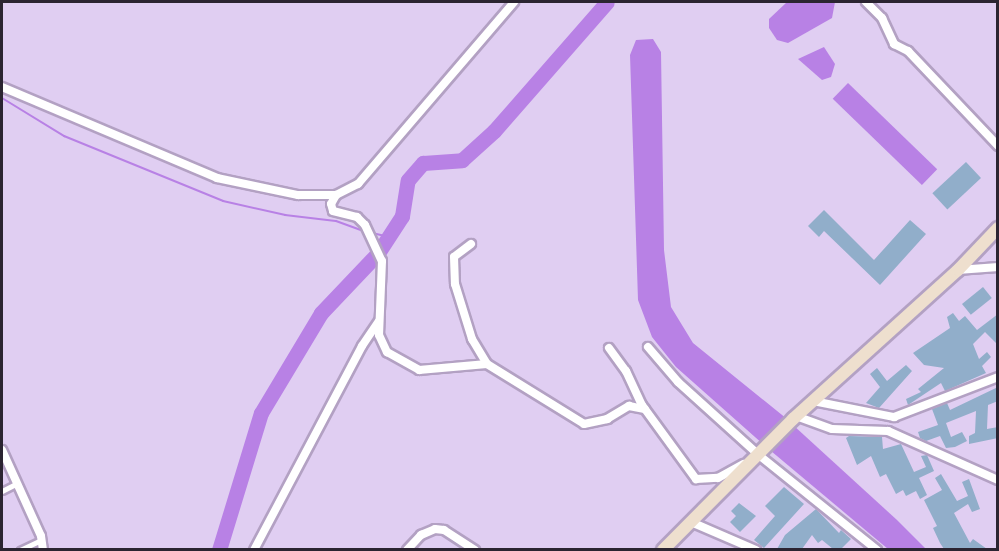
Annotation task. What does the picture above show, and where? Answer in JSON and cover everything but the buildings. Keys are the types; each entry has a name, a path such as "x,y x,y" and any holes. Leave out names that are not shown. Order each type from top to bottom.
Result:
{"main road":[{"path":"663,549 795,418 958,270 998,228"}],"street":[{"path":"2,87 217,178 298,195 336,195 358,184 513,2"},
{"path":"866,2 882,18 894,44 908,51 998,146"},
{"path":"336,195 331,204 333,211 357,217 365,225 382,261 379,321 382,345 413,368 487,364"},
{"path":"471,244 454,257 455,284 472,339 487,364 584,424 607,418 629,406 645,409"},
{"path":"958,270 998,267"},
{"path":"254,549 362,346 379,321"},
{"path":"648,347 678,382 760,454 877,549"},
{"path":"609,348 645,409 696,479 718,478 760,454"},
{"path":"813,402 894,417 998,377"},
{"path":"888,431 894,417"},
{"path":"795,418 832,429 888,431 998,480"},
{"path":"2,450 42,545"},
{"path":"692,522 756,549"},
{"path":"407,549 421,534 435,529 444,530 475,549"}],"lane":[{"path":"2,491 16,484"},
{"path":"20,549 42,545"}],"shaded area":[{"path":"787,2 835,2 832,18 788,43 777,40 769,28 769,19"},
{"path":"653,39 661,52 664,250 671,307 693,343 787,419 765,446 676,367 652,337 638,300 630,55 636,40"},
{"path":"824,47 835,64 831,77 822,80 798,59"},
{"path":"848,83 937,169 922,185 833,99"},
{"path":"793,425 926,549 888,549 771,451"}],"waterway":[{"path":"219,550 261,413 321,313 378,253 402,216 408,180 423,163 462,160 494,131 607,2"},
{"path":"2,98 64,136 223,201 285,215 336,221 364,231"},
{"path":"372,233 389,237"}]}
